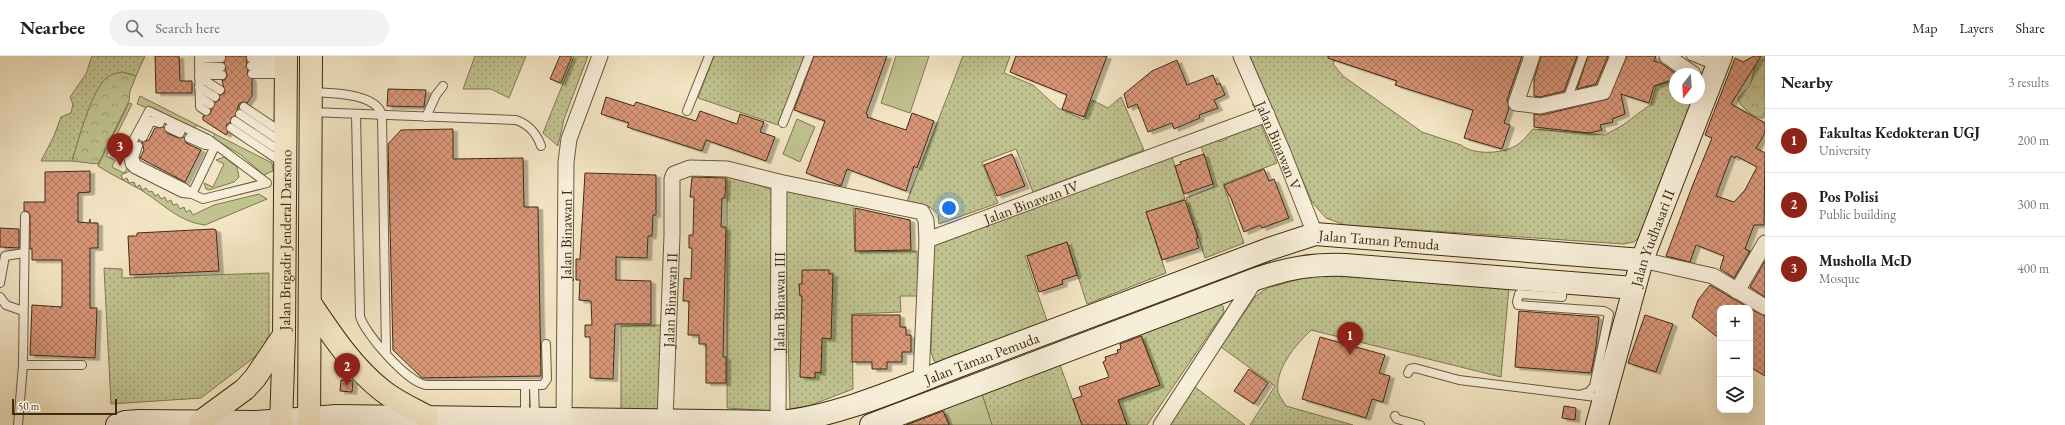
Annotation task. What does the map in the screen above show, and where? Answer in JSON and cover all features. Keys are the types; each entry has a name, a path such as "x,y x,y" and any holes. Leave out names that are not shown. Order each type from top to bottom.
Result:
{"highway":[{"name":"Jalan Brigadir Jenderal Darsono","path":"309,422 311,56"},
{"name":"Jalan Brigadir Jenderal Darsono","path":"281,423 284,335 282,161 286,63"},
{"path":"310,303 328,330 365,374 394,399 428,417"},
{"path":"200,422 244,389 255,378 284,335"}],"street":[{"name":"Jalan Binawan I","path":"570,421 566,162 569,139 600,56"},
{"name":"Jalan Binawan V","path":"1241,56 1267,114 1315,234"},
{"path":"1532,56 1516,103 1540,106 1603,92 1618,56"},
{"path":"1667,56 1691,68"},
{"name":"Jalan Yudhasari II","path":"1695,68 1721,56"},
{"name":"Jalan Yudhasari II","path":"1596,425 1684,104"},
{"name":"Jalan Binawan IV","path":"927,240 1267,114"},
{"name":"Jalan Binawan II","path":"665,420 672,179 674,174 682,169 719,168 779,182"},
{"path":"779,182 922,212 926,220 927,240 921,380"},
{"name":"Jalan Binawan III","path":"778,423 779,182"},
{"name":"Jalan Taman Pemuda","path":"117,425 125,422 309,422 337,416 570,421 665,420 778,423 801,420 833,412 1270,249 1315,234 1642,260"},
{"path":"1737,291 1765,243"},
{"path":"1642,260 1713,276 1765,307"},
{"name":"Jalan Taman Pemuda","path":"871,425 1256,279 1281,270 1305,265 1326,264 1562,294 1634,288"},
{"path":"1161,425 1256,279"}],"lane":[{"path":"687,112 710,56"},
{"path":"783,123 809,56"},
{"path":"1567,100 1583,56"},
{"path":"1695,68 1706,62 1708,56"},
{"path":"286,63 251,66 286,63"},
{"path":"199,67 222,67 199,67"},
{"path":"199,67 200,97 210,102"},
{"path":"199,67 210,102"},
{"path":"426,117 436,95 442,86"},
{"path":"199,87 210,102"},
{"path":"311,102 337,94 371,102 380,108 382,115 386,352"},
{"path":"311,102 356,114 516,120 526,124 539,139 541,146"},
{"path":"192,194 182,193 134,169 127,155 128,150 149,111 208,139 215,146 235,158 282,161"},
{"path":"356,114 360,316 364,328 419,384 543,385 547,379 546,344"},
{"path":"282,161 237,118 282,161"},
{"path":"143,137 151,120 160,123"},
{"path":"170,128 180,133"},
{"path":"189,138 205,145 215,146"},
{"path":"138,146 134,158 137,164 185,188 192,194 203,199 282,161"},
{"path":"192,194 215,146"},
{"path":"18,425 23,366 25,216"},
{"path":"0,283 5,256 24,253"},
{"path":"1562,294 1519,294 1517,302 1518,305 1604,311 1609,314 1594,386 1589,392 1579,395"},
{"path":"0,297 6,305 23,311"},
{"path":"23,366 82,364"},
{"path":"1408,373 1410,369 1415,368 1459,380 1604,398"},
{"path":"525,385 530,419"},
{"path":"530,419 534,385"},
{"path":"1396,416 1397,419 1420,425"}],"green space":[{"path":"92,56 145,56 136,76 122,72 102,84 84,122 72,161 41,161 54,136 61,117 71,113 73,104 70,97 86,74"},
{"path":"475,56 526,56 509,98 491,89 463,89"},
{"path":"574,56 588,56 564,119 558,146 543,133"},
{"path":"714,56 805,56 778,125 698,98"},
{"path":"896,56 929,56 910,113 881,103"},
{"path":"963,56 1010,56 1004,73 1033,85 1058,108 1084,120 1092,100 1108,108 1121,97 1144,150 1033,192 1016,149 982,162 998,203 939,224 938,214 930,207 907,201"},
{"path":"1250,56 1336,56 1333,64 1343,76 1422,132 1461,145 1467,149 1482,152 1507,150 1514,147 1533,129 1605,135 1623,125 1651,104 1656,86 1668,82 1669,104 1692,104 1642,234 1634,242 1623,244 1345,225 1326,218 1312,202"},
{"path":"1761,56 1765,56 1765,116 1763,118 1759,118 1748,112 1738,99 1749,87 1756,63"},
{"path":"122,72 136,76 130,91 129,101 98,164 72,161 86,115 97,91 109,76"},
{"path":"140,96 213,133 196,125 194,129 148,106 147,108 137,104"},
{"path":"129,103 132,104 106,156 115,160 112,167 124,173 128,167 130,171 121,175 123,180 98,166"},
{"path":"797,119 815,127 800,162 783,154"},
{"path":"1260,123 1277,163 1223,184 1244,243 1205,258 1186,198 1214,187 1201,146 1217,139 1219,142 1227,139 1226,135"},
{"path":"215,134 272,163 273,171 264,175 241,155 213,138"},
{"path":"224,157 237,167 239,177 234,182 209,190 206,189 204,183 213,187 224,164 216,160"},
{"path":"1172,157 1185,199 1146,212 1166,273 1087,304 1067,242 1025,256 1047,321 940,362 934,361 931,352 934,247 936,244"},
{"path":"727,175 770,189 773,195 771,411 727,408"},
{"path":"127,178 129,183 134,182 136,187 140,185 142,190 146,188 149,192 152,191 155,196 158,194 161,199 165,197 167,202 171,200 173,205 177,204 180,209 184,207 186,212 190,210 193,215 214,205 259,194 267,199 205,225 179,216 141,190 123,180"},
{"path":"790,189 853,205 855,252 917,251 918,296 900,296 901,312 852,314 853,389 790,413 785,207 786,194"},
{"path":"104,268 122,269 122,278 269,273 269,336 260,353 201,398 111,404"},
{"path":"1318,274 1509,287 1501,377 1311,330 1287,358 1280,374 1278,392 1286,406 1353,425 1250,425 1275,386 1221,347 1255,297 1267,288"},
{"path":"1217,302 1223,306 1224,312 1147,425 1127,425 1118,401 1160,385 1139,328"},
{"path":"663,325 661,410 621,410 621,326"},
{"path":"1060,365 1082,425 992,425 982,394"},
{"path":"1195,387 1245,425 1167,425"},
{"path":"982,394 992,425 950,425 943,408"}],"building":[{"path":"155,56 179,56 180,81 192,81 192,93 156,93"},
{"path":"226,56 246,56 246,66 248,70 247,74 252,79 252,96 247,103 242,102 239,104 235,116 231,118 230,123 226,125 228,132 226,135 203,120 203,116 210,114 215,102 219,100 220,95 225,93 222,80 225,80 227,75 224,62"},
{"path":"560,56 572,56 561,83 550,79"},
{"path":"814,56 887,56 866,114 868,115 867,117 906,130 912,113 934,121 917,168 914,166 906,191 847,169 841,186 806,173 825,121 794,110"},
{"path":"1016,56 1107,56 1084,117 1062,109 1067,95 1010,72"},
{"path":"1328,56 1522,56 1507,100 1509,108 1504,123 1510,125 1502,149 1464,138 1473,110 1395,85 1397,81 1328,58"},
{"path":"1541,56 1577,56 1564,91 1540,97 1534,96 1534,79"},
{"path":"1588,56 1608,56 1596,84 1577,89"},
{"path":"1627,56 1656,56 1654,61 1661,63 1669,69 1669,81 1654,86 1649,103 1621,94 1625,114 1612,119 1613,122 1600,125 1602,130 1589,133 1534,127 1534,114 1542,115 1608,99"},
{"path":"1754,56 1761,56 1731,104 1765,123 1765,133 1756,148 1765,153 1764,225 1754,225 1745,249 1750,251 1734,278 1720,269 1724,256 1696,245 1690,262 1666,256 1712,138 1705,135 1735,58 1743,62","holes":["1731,156 1735,158 1736,156 1757,167 1745,190 1734,202 1716,196"]},
{"path":"1177,60 1187,85 1213,75 1217,85 1220,83 1225,95 1214,100 1218,108 1199,115 1200,118 1174,129 1172,123 1148,132 1137,104 1128,108 1124,94 1152,71"},
{"path":"388,89 426,90 424,107 387,106"},
{"path":"606,97 634,106 636,102 696,121 700,111 737,124 740,114 764,122 760,132 775,137 766,161 706,140 702,151 627,127 629,123 601,114"},
{"path":"164,127 167,133 178,138 184,137 186,143 201,150 185,182 140,158 144,150 142,142 149,140 155,128"},
{"path":"453,129 453,159 523,158 524,207 538,207 541,376 422,378 393,350 388,144 401,130"},
{"path":"1012,154 1025,186 997,196 984,165"},
{"path":"1204,154 1213,184 1184,194 1175,166 1181,164 1180,162"},
{"path":"1264,169 1269,181 1274,179 1289,218 1262,228 1260,225 1244,232 1230,196 1224,185"},
{"path":"90,171 90,192 78,193 78,222 89,223 90,219 90,223 98,223 98,248 90,248 90,308 97,308 95,358 30,355 32,305 62,307 62,260 32,260 32,249 30,249 30,216 28,212 24,211 24,202 45,202 45,172"},
{"path":"585,173 656,175 656,215 653,215 652,236 648,236 647,258 616,257 616,280 651,281 651,324 615,324 613,379 590,378 590,337 585,337 585,325 592,325 591,301 579,300 580,280 576,280 576,259 580,259"},
{"path":"692,177 726,178 725,198 722,198 721,227 726,227 723,357 726,357 726,383 706,383 706,344 699,344 699,335 688,335 689,301 683,301 684,278 691,279 692,248 689,248 689,235 693,235 694,197 690,197"},
{"path":"1185,200 1198,238 1196,238 1199,248 1162,260 1146,212"},
{"path":"855,208 910,220 911,250 855,251"},
{"path":"0,228 19,229 19,248 0,247"},
{"path":"216,230 219,271 130,275 128,236 137,236 137,233"},
{"path":"1067,242 1077,275 1062,280 1063,284 1039,292 1027,256"},
{"path":"1765,261 1765,297 1750,287"},
{"path":"802,270 829,270 829,274 833,274 831,339 822,338 821,373 815,372 815,378 800,377 802,296 800,296 799,284 802,284"},
{"path":"1710,285 1744,305 1717,305 1717,337 1692,317 1698,300"},
{"path":"1753,310 1765,316 1765,376 1753,369"},
{"path":"1519,311 1599,317 1596,347 1591,373 1515,367"},
{"path":"852,315 900,315 900,327 906,327 906,335 911,335 911,352 902,352 902,362 887,362 887,369 872,369 872,362 852,362"},
{"path":"1645,315 1673,324 1656,372 1628,363"},
{"path":"1141,336 1160,385 1118,400 1127,425 1082,425 1073,399 1082,396 1079,387 1109,377 1103,362 1106,360 1105,357 1118,353 1117,350 1121,349 1120,344"},
{"path":"1320,337 1385,355 1379,373 1390,376 1383,402 1372,399 1366,418 1302,399"},
{"path":"1249,369 1268,383 1254,404 1234,391"},
{"path":"341,380 353,381 352,392 340,391"},
{"path":"1564,406 1576,408 1575,420 1562,418"},
{"path":"943,411 949,425 906,425"}],"place":[{"name":"Musholla McD","path":"120,166"},
{"name":"Fakultas Kedokteran UGJ","path":"1350,355"},
{"name":"Pos Polisi","path":"347,386"}]}
